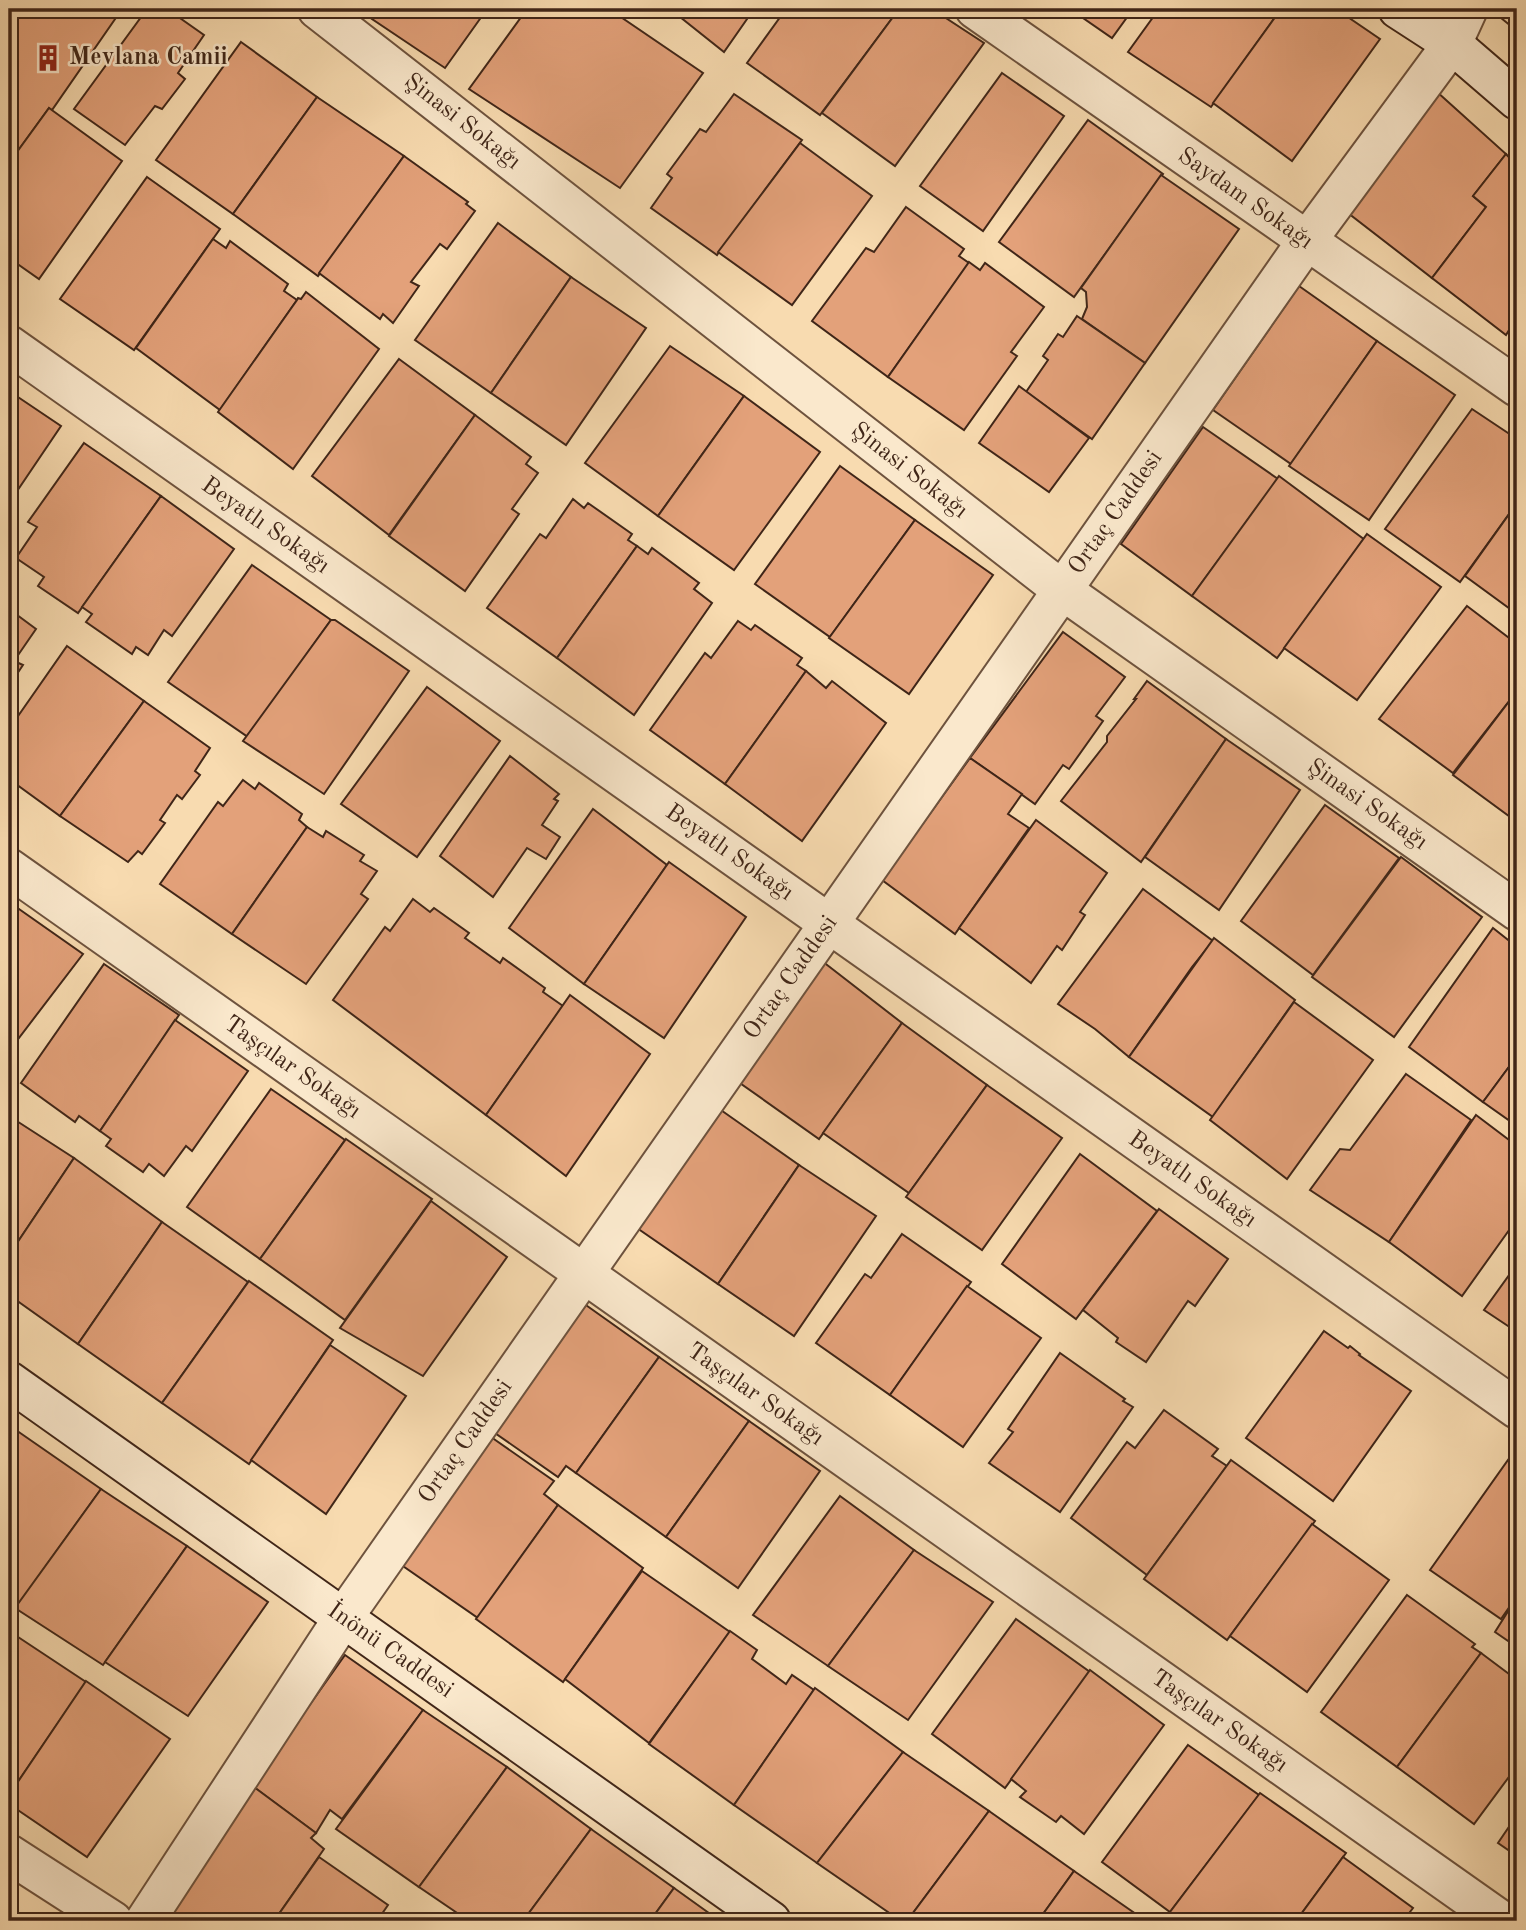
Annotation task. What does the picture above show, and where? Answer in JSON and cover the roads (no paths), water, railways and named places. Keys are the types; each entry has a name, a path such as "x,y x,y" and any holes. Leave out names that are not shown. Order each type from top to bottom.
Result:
{"street":[{"name":"Şinasi Sokağı","path":"317,9 1062,590 1517,911"},
{"name":"Saydam Sokağı","path":"975,9 1517,387"},
{"path":"1398,9 1452,44 1517,100"},
{"name":"Ortaç Caddesi","path":"145,1921 343,1618 1307,242 1452,44 1468,9"},
{"name":"Beyatlı Sokağı","path":"9,345 1517,1409"},
{"name":"Taşçılar Sokağı","path":"9,869 1502,1921"},
{"name":"İnönü Caddesi","path":"9,1381 771,1921"},
{"path":"9,1854 113,1921"}],"tram line":[{"path":"1490,9 1517,31"}],"place":[{"name":"Mevlana Camii","path":"48,58"}]}
